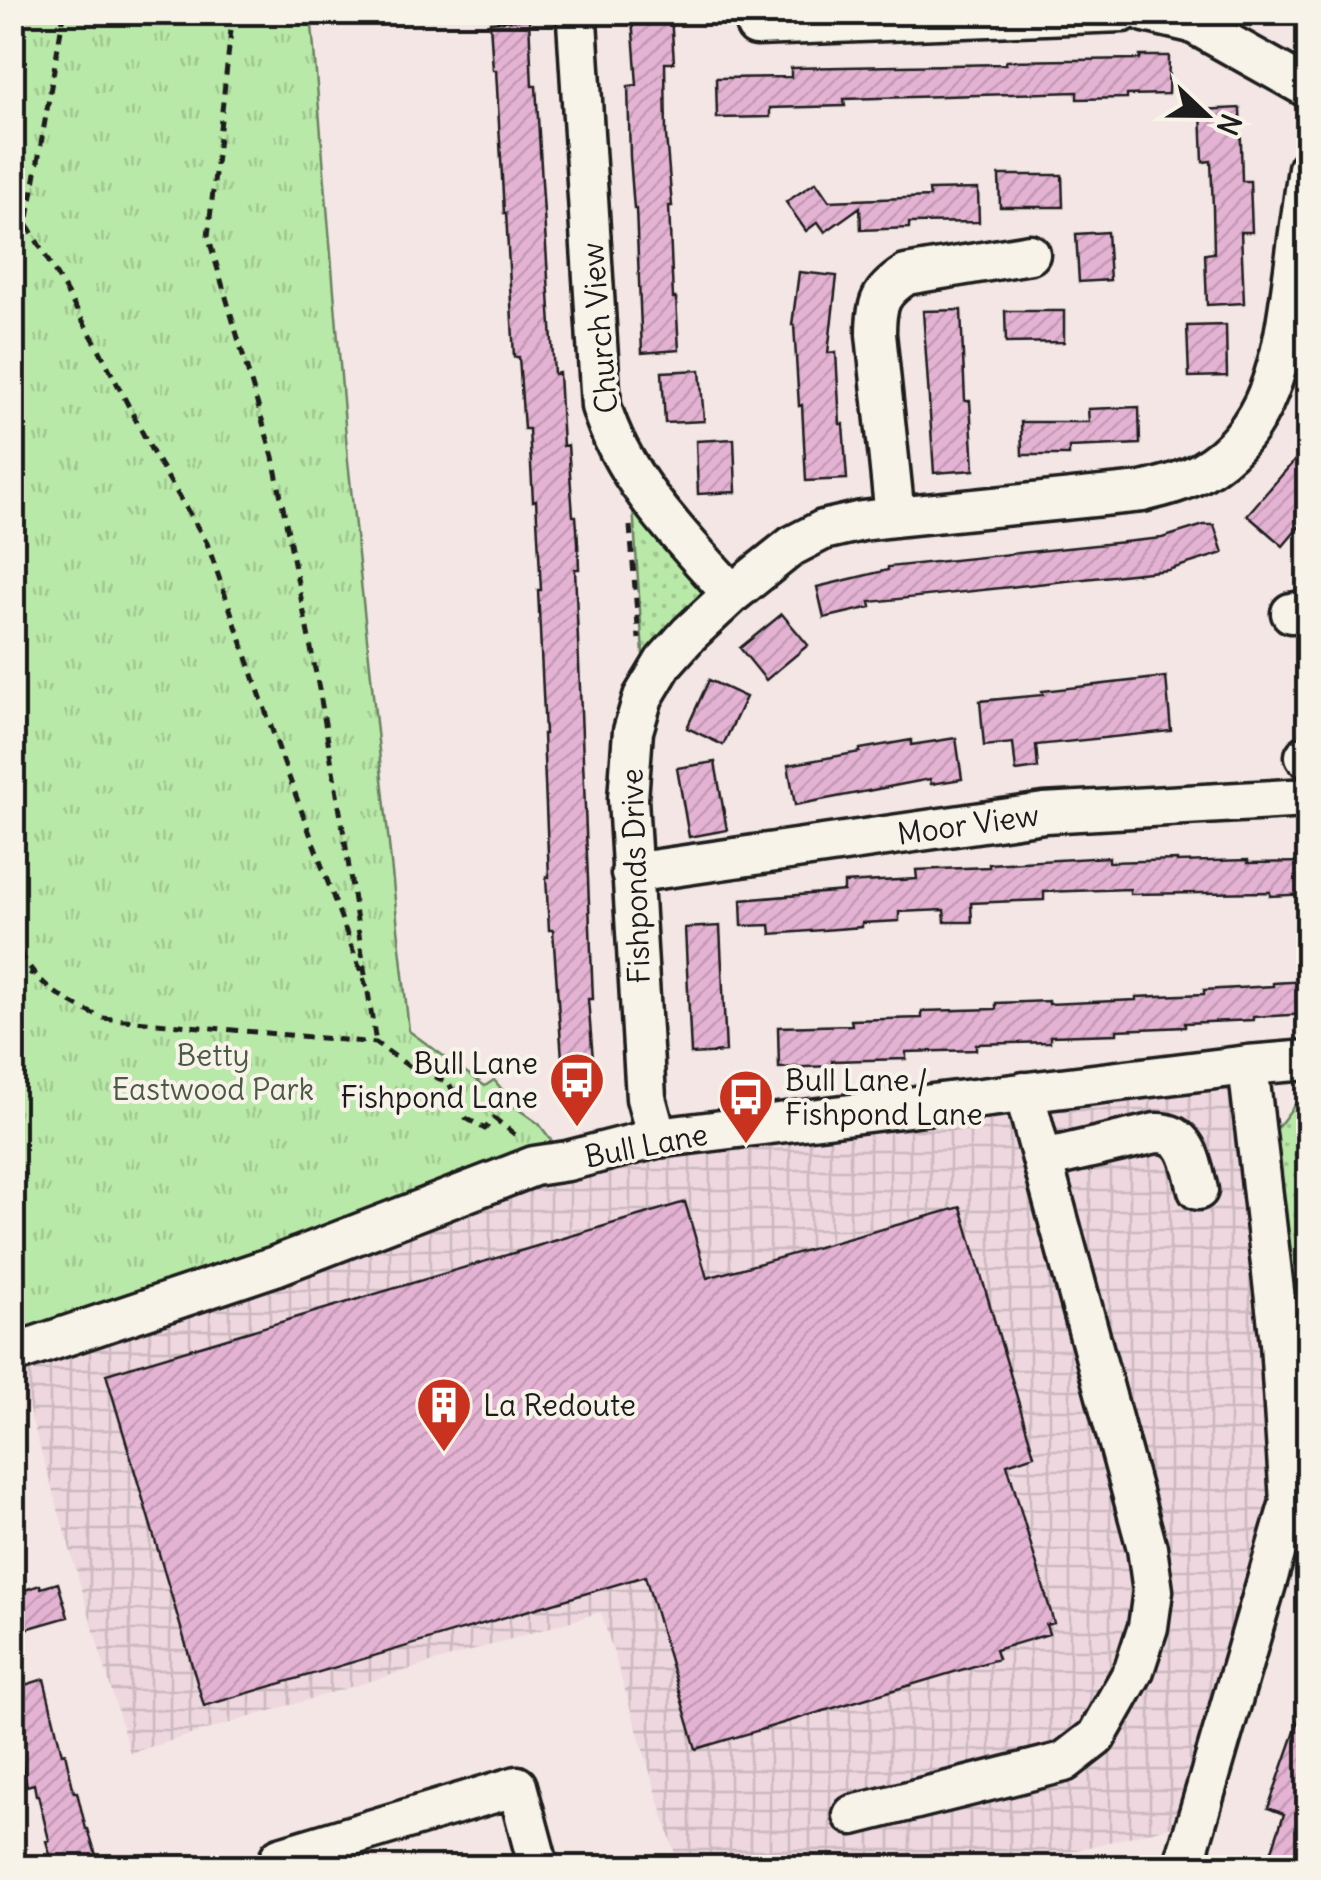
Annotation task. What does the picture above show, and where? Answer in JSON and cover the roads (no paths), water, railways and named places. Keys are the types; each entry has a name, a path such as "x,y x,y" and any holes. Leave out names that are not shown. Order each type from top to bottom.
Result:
{"street":[{"path":"752,31 1123,12"},
{"path":"1145,12 1192,23 1308,88"},
{"name":"Church View","path":"577,16 601,406 609,434 650,497 732,594"},
{"name":"Fishponds Drive","path":"657,1138 646,1098 630,873 628,766 643,697 664,662 732,594 792,546 823,530 895,517 1142,492 1201,472 1225,454 1256,417 1276,375 1308,168"},
{"path":"895,517 876,334 881,297 906,275 1034,254"},
{"name":"Moor View","path":"630,873 1044,813 1308,798"},
{"name":"Bull Lane","path":"12,1354 274,1266 534,1166 657,1138 1308,1060"},
{"path":"1183,1868 1299,1502 1294,1343 1248,1065"},
{"path":"854,1815 1064,1762 1096,1737 1134,1670 1148,1628 1153,1591 1147,1548 1024,1092"},
{"path":"1044,1159 1169,1133 1176,1136 1189,1156 1198,1190"},
{"path":"283,1868 280,1857 517,1786 539,1868"}],"place":[{"name":"Bull Lane Fishpond Lane","path":"577,1129"},
{"name":"Bull Lane / Fishpond Lane","path":"746,1146"},
{"name":"La Redoute","path":"444,1454"}],"park label":[{"name":"Betty Eastwood Park","path":"213,1072"}]}
